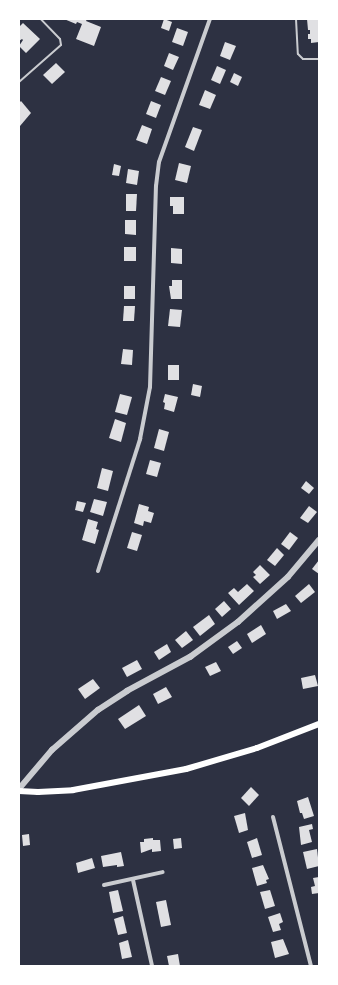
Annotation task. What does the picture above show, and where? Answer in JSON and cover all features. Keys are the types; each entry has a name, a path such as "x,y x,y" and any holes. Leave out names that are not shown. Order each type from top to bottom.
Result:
{"main road":[{"path":"19,790 27,792 73,790 186,769 256,748 319,724"}],"street":[{"path":"98,572 140,439 150,387 156,186 159,162 210,19"},
{"path":"19,790 52,750 98,710 127,691 190,657 238,622 288,577 319,540"},
{"path":"273,817 311,966"},
{"path":"104,885 133,880 162,872"},
{"path":"133,880 152,966"}],"lane":[{"path":"19,82 61,45 60,40 41,19"},
{"path":"296,19 298,54 303,59 319,59"}],"building":[{"path":"64,19 87,19 86,21 101,27 94,46 76,39 82,24 77,22 76,24"},
{"path":"164,19 172,22 169,31 161,28"},
{"path":"307,19 319,19 319,42 311,43 311,39 308,39 310,30 308,30"},
{"path":"23,23 40,39 26,53 19,46 23,40 22,39 19,41 19,27"},
{"path":"177,28 188,32 183,46 172,42"},
{"path":"225,42 236,46 230,60 220,56"},
{"path":"169,53 179,57 173,70 164,66"},
{"path":"56,63 65,72 52,84 43,75"},
{"path":"217,66 226,70 220,84 211,80"},
{"path":"234,73 242,77 238,86 230,82"},
{"path":"161,77 171,81 165,95 155,91"},
{"path":"205,90 216,95 210,109 199,105"},
{"path":"21,101 31,113 20,126 19,103"},
{"path":"151,101 161,105 156,118 146,114"},
{"path":"142,125 152,129 147,144 136,140"},
{"path":"193,127 202,130 194,151 185,147"},
{"path":"179,163 191,166 187,183 175,180"},
{"path":"114,164 121,166 119,176 112,175"},
{"path":"128,169 139,171 137,185 126,183"},
{"path":"126,194 137,194 136,211 126,211"},
{"path":"170,197 184,197 184,214 173,214 173,206 170,206"},
{"path":"125,220 136,220 136,235 125,234"},
{"path":"124,247 136,247 136,261 124,261"},
{"path":"171,248 182,249 182,264 171,263"},
{"path":"172,280 182,280 182,299 171,299 169,286 172,286"},
{"path":"124,286 135,286 135,299 124,299"},
{"path":"124,306 135,306 134,321 123,321"},
{"path":"170,309 182,310 180,327 168,326"},
{"path":"123,349 133,350 132,365 121,364"},
{"path":"168,365 179,365 179,380 168,380"},
{"path":"193,384 202,386 200,397 191,395"},
{"path":"120,394 132,397 127,415 115,412"},
{"path":"165,394 178,397 174,412 164,409 165,403 163,402"},
{"path":"115,419 126,423 121,442 109,438"},
{"path":"159,429 169,432 164,451 154,448"},
{"path":"150,460 161,463 157,477 146,474"},
{"path":"102,468 113,471 108,491 97,488"},
{"path":"306,481 314,488 309,494 301,488"},
{"path":"94,499 107,502 103,516 90,512"},
{"path":"77,501 86,503 83,512 75,510"},
{"path":"139,504 149,507 148,511 154,513 151,523 144,521 143,526 134,523"},
{"path":"309,506 317,512 308,523 300,518"},
{"path":"88,519 98,522 96,529 99,530 95,544 82,540"},
{"path":"132,532 142,535 137,551 127,548"},
{"path":"290,532 298,538 289,550 281,544"},
{"path":"277,548 284,555 275,566 267,560"},
{"path":"319,560 319,574 312,569"},
{"path":"260,565 270,575 260,584 253,577 256,575 253,572"},
{"path":"247,584 254,591 239,605 228,593 234,588 238,592"},
{"path":"309,584 315,592 301,603 295,596"},
{"path":"224,601 231,609 222,617 215,609"},
{"path":"286,604 291,611 277,619 273,611"},
{"path":"209,615 215,624 200,636 193,627"},
{"path":"261,625 266,634 252,643 247,634"},
{"path":"186,631 193,640 182,648 175,640"},
{"path":"237,641 242,648 233,654 228,647"},
{"path":"167,644 171,652 159,660 154,652"},
{"path":"137,660 142,669 127,677 122,668"},
{"path":"216,662 221,671 210,676 205,667"},
{"path":"315,675 318,686 303,689 301,678"},
{"path":"93,679 100,688 85,699 78,689"},
{"path":"166,687 172,697 158,704 153,694"},
{"path":"139,705 146,716 125,729 118,719"},
{"path":"251,787 259,795 249,806 241,798"},
{"path":"308,797 314,816 304,819 302,813 300,813 297,801"},
{"path":"245,813 248,830 239,833 234,816"},
{"path":"312,824 313,829 309,830 312,842 301,845 299,827"},
{"path":"29,834 30,845 23,846 22,835"},
{"path":"153,838 153,840 160,840 161,851 152,852 152,849 141,853 140,842 144,842 144,839"},
{"path":"181,838 182,848 174,849 173,839"},
{"path":"257,838 262,855 252,858 247,842"},
{"path":"317,849 319,866 307,869 303,852"},
{"path":"121,852 124,866 117,867 117,865 103,867 101,856"},
{"path":"92,858 95,868 78,873 76,863"},
{"path":"263,865 269,879 266,880 267,883 257,886 252,868"},
{"path":"319,877 319,893 312,894 311,887 315,886 313,878"},
{"path":"118,890 123,911 113,913 109,892"},
{"path":"270,890 275,906 265,909 260,892"},
{"path":"166,900 171,925 161,927 156,902"},
{"path":"280,913 283,922 279,924 281,930 273,932 268,917"},
{"path":"123,916 127,933 118,935 114,919"},
{"path":"283,939 289,954 275,958 271,942"},
{"path":"128,940 132,957 122,959 119,943"},
{"path":"178,954 180,966 169,966 167,956"}]}
